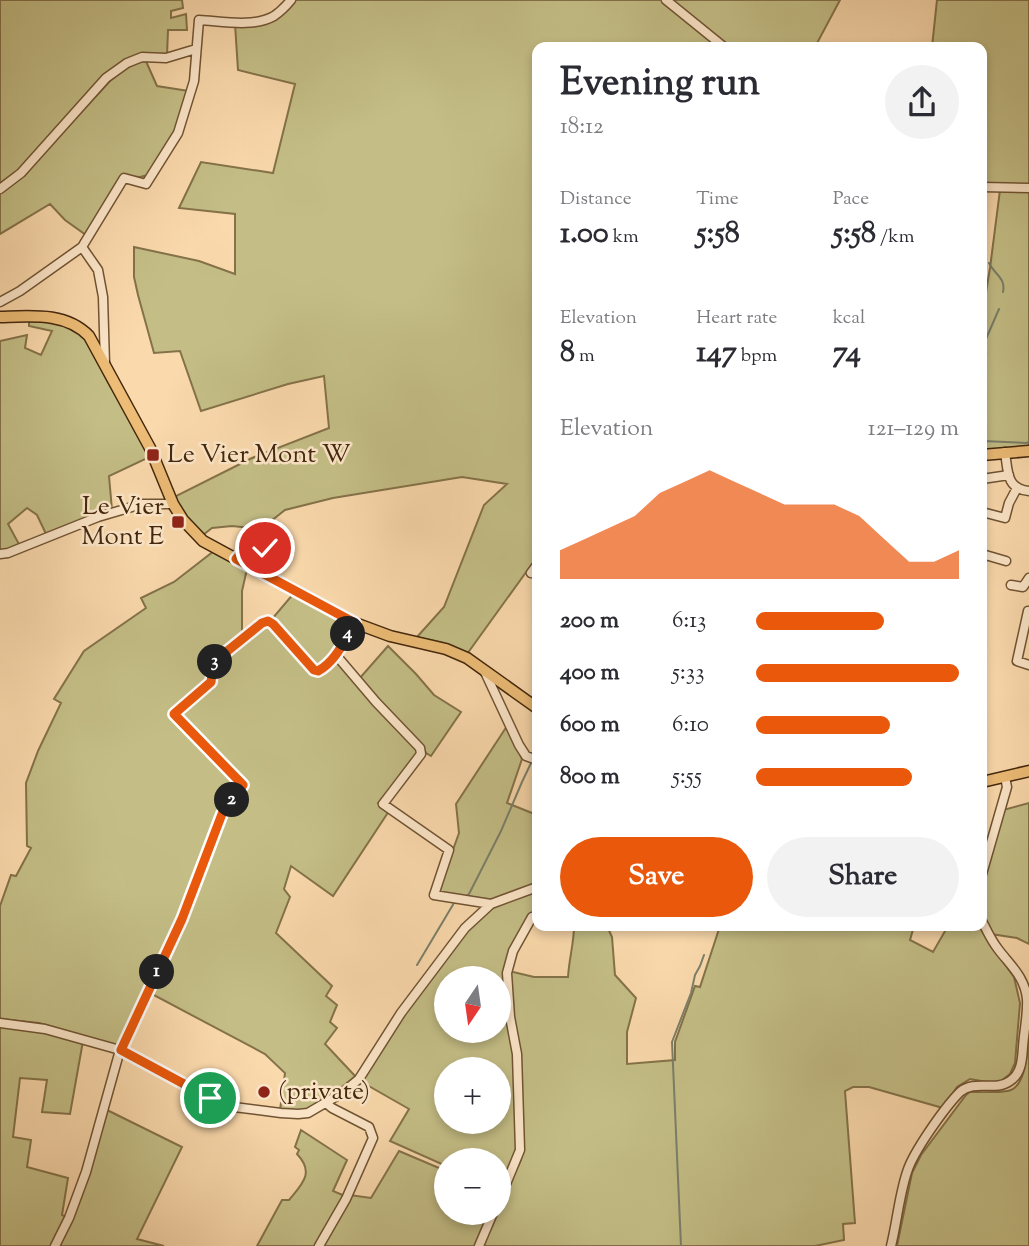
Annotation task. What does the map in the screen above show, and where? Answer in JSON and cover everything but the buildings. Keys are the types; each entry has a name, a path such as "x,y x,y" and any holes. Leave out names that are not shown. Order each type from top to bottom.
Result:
{"main road":[{"path":"0,317 32,316 68,321 89,336 150,448 173,504 183,520 203,541 355,623 390,636 446,649 467,658 532,704"},
{"path":"987,455 1029,451"},
{"path":"987,781 1029,771"}],"street":[{"path":"0,302 82,247 124,178 146,184 178,133 194,81 199,20 259,21 272,17 291,0"},
{"path":"666,0 718,42"},
{"path":"0,189 21,173 106,78 127,62 142,57 166,58 197,49"},
{"path":"987,187 1029,188"},
{"path":"82,247 97,270 103,297 105,365"},
{"path":"1005,452 1011,481 1017,488 1029,491"},
{"path":"987,478 1009,475"},
{"path":"987,513 1005,518 1017,488"},
{"path":"0,554 98,517 142,504 173,504"},
{"path":"236,559 246,547 253,544 284,553 274,568"},
{"path":"987,555 1006,561"},
{"path":"1010,585 1023,587 1029,578"},
{"path":"1028,611 1017,661 1029,665"},
{"path":"55,1246 86,1172 121,1050 182,919 222,814 243,785 174,714 211,682 215,661 262,623 268,621 273,624 314,670 318,671 336,655 355,623"},
{"path":"336,655 420,748 421,754 383,804 449,850 435,895 491,904"},
{"path":"484,670 519,745 526,756 532,758"},
{"path":"987,856 1006,786 1005,777"},
{"path":"0,1023 45,1029 121,1050 226,1106 298,1114 308,1112 326,1103 359,1079 401,1013 465,928 491,904 532,889"},
{"path":"511,1172 520,1150 517,1054 510,1017 507,973 513,951 532,917"},
{"path":"891,1246 908,1168 925,1138 964,1088 971,1085 1002,1085 1012,1080 1021,1064 1027,1006 1025,975 987,931"},
{"path":"319,1246 346,1199 373,1138 369,1127 326,1103"},
{"path":"478,1246 488,1225"}],"shaded area":[{"path":"0,0 182,0 183,8 171,11 171,18 186,14 187,30 168,30 167,56 126,60 18,173 0,185"},
{"path":"294,0 661,0 713,42 532,42 532,564 467,654 443,643 417,637 444,607 484,505 507,484 462,477 333,498 285,510 261,529 232,526 212,528 203,535 186,517 177,501 176,496 252,458 329,428 324,376 288,384 201,411 180,351 154,353 134,277 134,247 199,261 235,274 235,214 179,208 201,162 273,173 295,84 238,70 235,24 263,24 273,21"},
{"path":"670,0 840,0 818,42 721,42"},
{"path":"937,0 1029,0 1029,446 987,451 987,286 1000,190 987,190 987,42 933,42"},
{"path":"145,59 157,86 189,91 174,133 148,175 122,176 86,235 65,220 50,204 0,234 0,191 21,177 110,81 124,69"},
{"path":"29,319 47,320 73,327 85,338 152,460 145,459 109,476 112,510 46,534 37,515 27,508 8,524 20,546 0,551 0,341 27,335 25,348 41,355 52,331 29,326"},
{"path":"214,551 247,569 242,591 242,637 212,660 208,681 169,712 240,785 221,812 172,935 120,1047 39,1023 0,1019 0,906 11,875 16,876 31,848 27,846 26,783 61,703 54,699 84,651 146,608 141,598 174,582"},
{"path":"294,593 350,625 334,653 317,668 272,619"},
{"path":"270,625 317,675 335,660 418,749 419,755 378,803 389,811 333,896 291,866 284,889 290,897 276,933 332,986 326,996 337,1005 330,1022 337,1028 325,1044 356,1077 324,1101 298,1111 280,1110 285,1073 265,1054 150,993 224,814 248,784 178,714 217,682 217,664 263,626"},
{"path":"388,646 434,695 461,712 431,756 359,679"},
{"path":"507,726 522,759 507,803 532,813 532,886 493,900 438,892 459,833 456,804"},
{"path":"1029,803 1029,944 1017,938 991,934 987,925 987,868 1003,810"},
{"path":"532,892 532,922 509,966 440,966 469,928 494,906"},
{"path":"574,931 609,931 615,975 636,998 627,1032 627,1064 675,1060 675,1042 695,986 700,987 718,931 913,931 910,940 933,952 945,931 983,931 1014,977 1020,1003 1015,1063 1010,1074 1001,1081 993,1083 970,1079 957,1087 943,1108 869,1087 853,1087 845,1091 855,1223 843,1224 844,1240 815,1246 482,1246 492,1225 511,1225 511,1182 523,1150 511,1018 511,971 534,977 568,977"},
{"path":"434,974 434,1043 511,1043 511,1026 517,1149 511,1164 511,1148 434,1148 434,1161 390,1141 409,1109 360,1081 400,1018"},
{"path":"0,1025 32,1029 83,1041 70,1114 42,1112 47,1080 20,1078 13,1137 31,1140 27,1167 68,1178 62,1215 66,1217 53,1246 0,1246"},
{"path":"1029,1037 1029,1246 897,1246 912,1173 921,1155 970,1092 1003,1092 1016,1087 1025,1066"},
{"path":"105,1109 182,1147 137,1239 164,1246 58,1246"},
{"path":"301,1130 347,1160 333,1191 345,1196 317,1246 257,1246 282,1200 289,1200 305,1178 305,1167 297,1154 299,1150 295,1147"},
{"path":"399,1151 434,1166 434,1225 485,1225 475,1246 323,1246 350,1195 371,1198"}],"waterway":[{"path":"989,263 1001,280 1003,292"},
{"path":"987,337 999,309"},
{"path":"987,441 1029,441"},
{"path":"465,897 501,831 532,761"},
{"path":"417,965 457,901"},
{"path":"681,1246 672,1042 704,955"}],"place":[{"name":"Le Vier Mont W","path":"153,455"},
{"name":"Le Vier Mont E","path":"178,522"},
{"name":"(private)","path":"264,1092"}],"route":[{"path":"210,1098 121,1050 182,919 222,814 243,785 174,714 211,682 215,661 262,623 268,621 273,624 314,670 318,671 336,655 355,623 236,559 248,545 265,548"}]}
